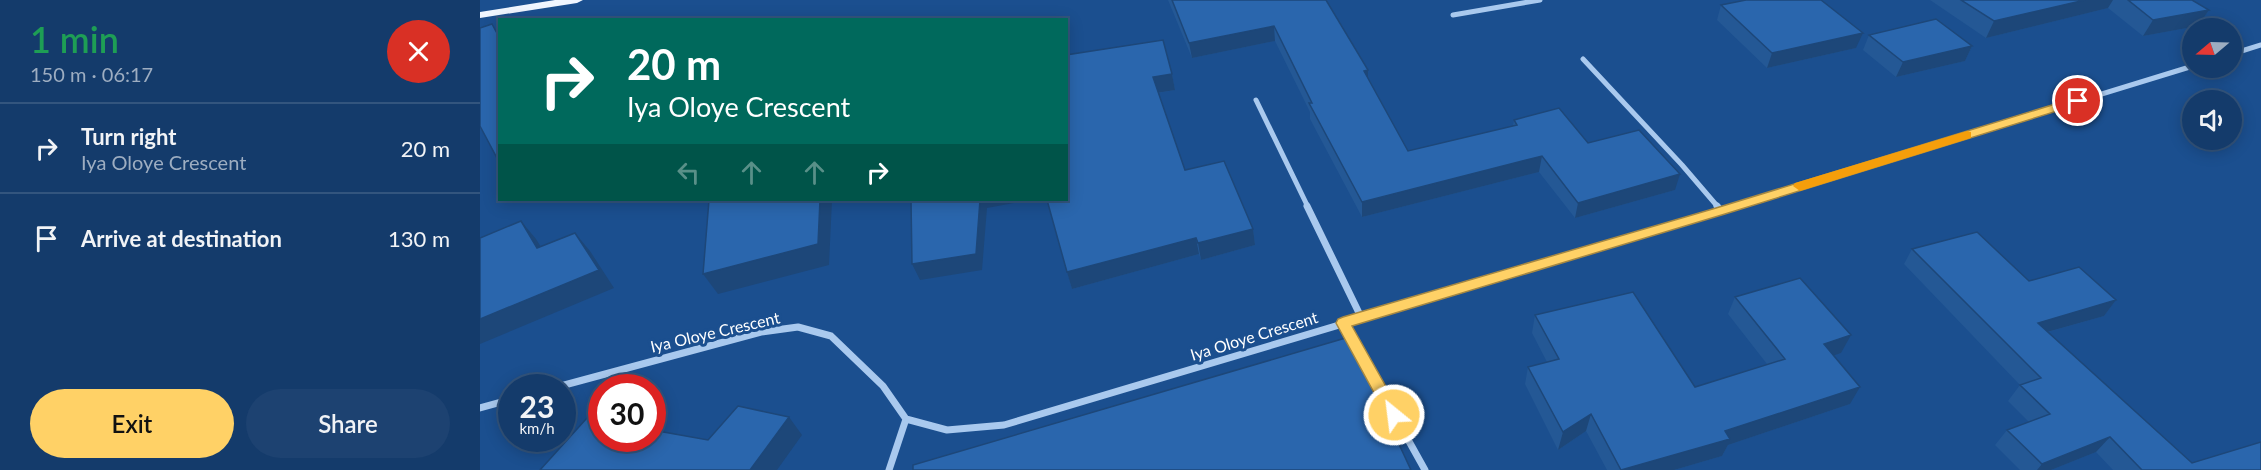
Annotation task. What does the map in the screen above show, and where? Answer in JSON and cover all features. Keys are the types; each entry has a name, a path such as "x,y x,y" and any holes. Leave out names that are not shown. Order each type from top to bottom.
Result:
{"main road":[{"path":"480,15 577,0"}],"street":[{"path":"1453,15 1540,0"},
{"path":"2242,51 2261,45"},
{"path":"1582,59 1682,165 1721,211"},
{"name":"Iya Oloye Crescent","path":"576,382 761,332 798,327 831,336 883,386 906,419 946,430 1004,425 1721,211 2182,69"},
{"path":"1256,100 1361,317"},
{"path":"1343,323 1425,470"},
{"path":"480,408 498,403"},
{"path":"889,470 906,419"}],"building":[{"path":"1172,0 1326,0 1368,70 1364,71 1408,151 1517,125 1514,120 1559,108 1588,143 1639,130 1680,174 1578,203 1542,156 1362,202 1309,103 1312,103 1274,26 1189,43"},
{"path":"1746,0 1821,0 1863,33 1772,53 1721,5"},
{"path":"1961,0 2085,0 1994,21"},
{"path":"2128,0 2192,0 2209,10 2153,20"},
{"path":"1936,19 1972,46 1903,62 1869,35"},
{"path":"492,24 498,35 497,158 480,126 480,28"},
{"path":"1163,40 1172,74 1153,77 1185,170 1224,161 1253,229 1198,243 1196,238 1067,272 1047,201 1068,201 1068,55"},
{"path":"709,201 820,201 818,244 703,274"},
{"path":"911,201 980,201 976,254 912,264"},
{"path":"521,221 537,248 575,233 599,270 480,319 480,238"},
{"path":"1977,232 2029,281 2079,267 2116,300 2038,323 2192,463 2261,442 2261,470 2142,470 2110,437 2042,464 2007,430 2050,414 2020,385 2041,378 1912,249"},
{"path":"1800,278 1851,335 1824,344 1860,387 1725,431 1730,439 1621,470 1591,414 1563,432 1528,367 1559,359 1535,315 1633,292 1695,387 1785,359 1735,297"},
{"path":"1349,337 1411,470 913,470 913,465"},
{"path":"738,406 789,417 750,470 540,470 556,452 576,452 576,430 587,418 588,452 666,452 666,432 708,440"}],"slow traffic":[{"path":"1800,186 1967,135"}],"route":[{"path":"1394,415 1343,323 1721,211 2078,101"}]}
